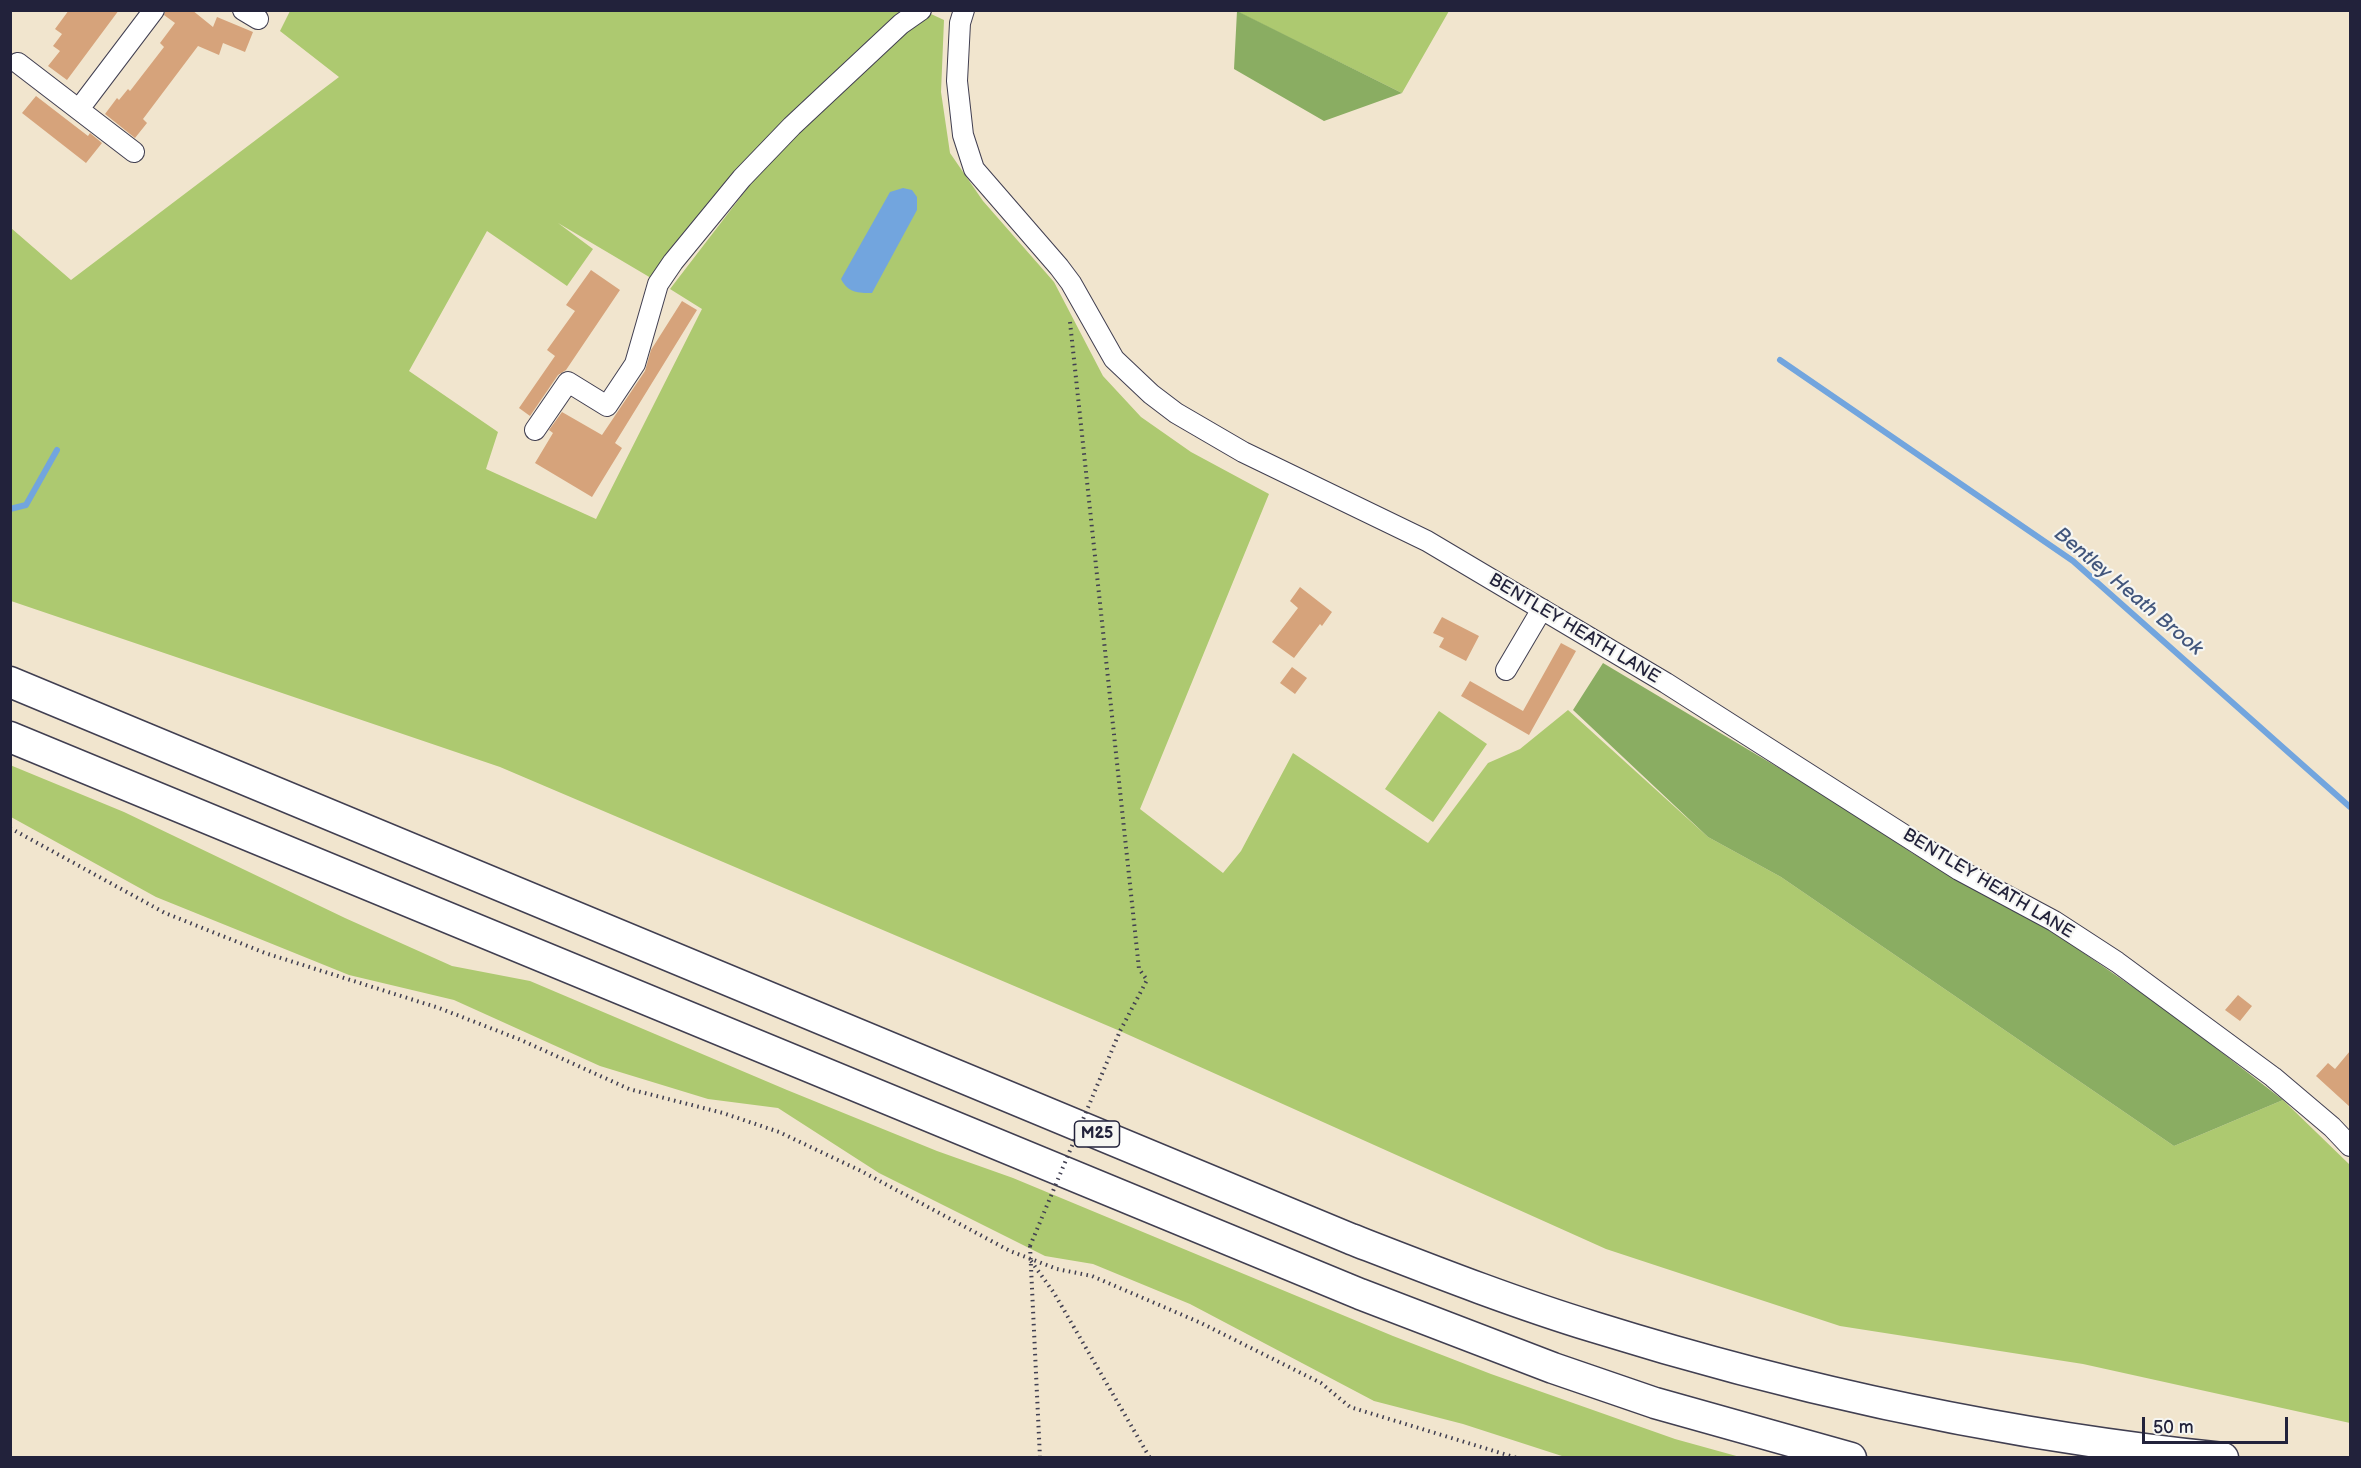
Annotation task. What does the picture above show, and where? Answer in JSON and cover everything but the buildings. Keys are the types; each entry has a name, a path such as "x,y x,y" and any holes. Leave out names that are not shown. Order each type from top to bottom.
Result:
{"highway":[{"name":"M25","path":"10,682 1351,1239 1467,1284 1592,1326 1789,1383 1889,1406 2015,1430 2223,1458"},
{"name":"M25","path":"10,737 1360,1294 1553,1368 1655,1403 1851,1458"}],"street":[{"path":"79,109 154,10"},
{"path":"535,430 568,382 607,406 635,364 658,284 673,262 742,178 792,126 901,24 921,10"},
{"name":"BENTLEY HEATH LANE","path":"964,10 960,23 957,81 963,135 974,169 1059,267 1114,359 1151,394 1176,413 1243,452 1427,541 1666,683 1959,870 2054,921 2116,962 2273,1077 2332,1127 2350,1146"},
{"path":"18,63 134,152"},
{"path":"1506,670 1542,609"}],"path":[{"path":"1040,1458 1030,1246 1120,1031 1147,980 1139,969 1070,317 1081,303"},
{"path":"10,828 165,913 265,953 439,1008 522,1040 629,1089 723,1113 779,1132 861,1171 1031,1261 1092,1276 1201,1323 1321,1383 1350,1407 1517,1458"},
{"path":"1031,1261 1054,1293 1150,1458"}],"green space":[{"path":"290,11 910,11 651,278 558,223 593,249 567,286 487,231 409,371 498,432 486,469 596,519 702,309 670,289 766,164 908,28 931,14 944,20 941,92 950,153 983,201 1054,282 1103,376 1141,417 1191,452 1269,494 1140,809 1223,873 1241,851 1293,753 1428,843 1488,763 1520,749 1568,710 1708,837 1781,877 2174,1146 2283,1100 2350,1165 2350,1423 2083,1364 1840,1326 1606,1249 1120,1031 500,767 11,601 11,228 71,280 339,77 280,31"},
{"path":"1236,11 1449,11 1402,93"},
{"path":"1237,11 1402,93 1324,121 1234,69"},
{"path":"1603,663 1846,808 1912,853 2043,925 2172,1014 2283,1100 2174,1146 1781,877 1708,837 1573,710"},
{"path":"1439,711 1487,744 1433,822 1385,789"},
{"path":"10,765 124,812 345,918 452,966 530,981 787,1090 937,1151 1013,1178 1393,1336 1491,1374 1675,1439 1740,1457 1565,1457 1463,1424 1374,1401 1190,1304 1093,1264 1045,1256 879,1173 778,1108 708,1099 600,1066 454,1000 349,975 156,897 11,817"}],"water":[{"path":"903,188 912,190 917,197 917,210 872,293 850,290 841,279 890,192"}],"waterway":[{"name":"Bentley Heath Brook","path":"1780,360 2073,561 2350,807"},
{"path":"10,509 26,505 57,450"}]}
